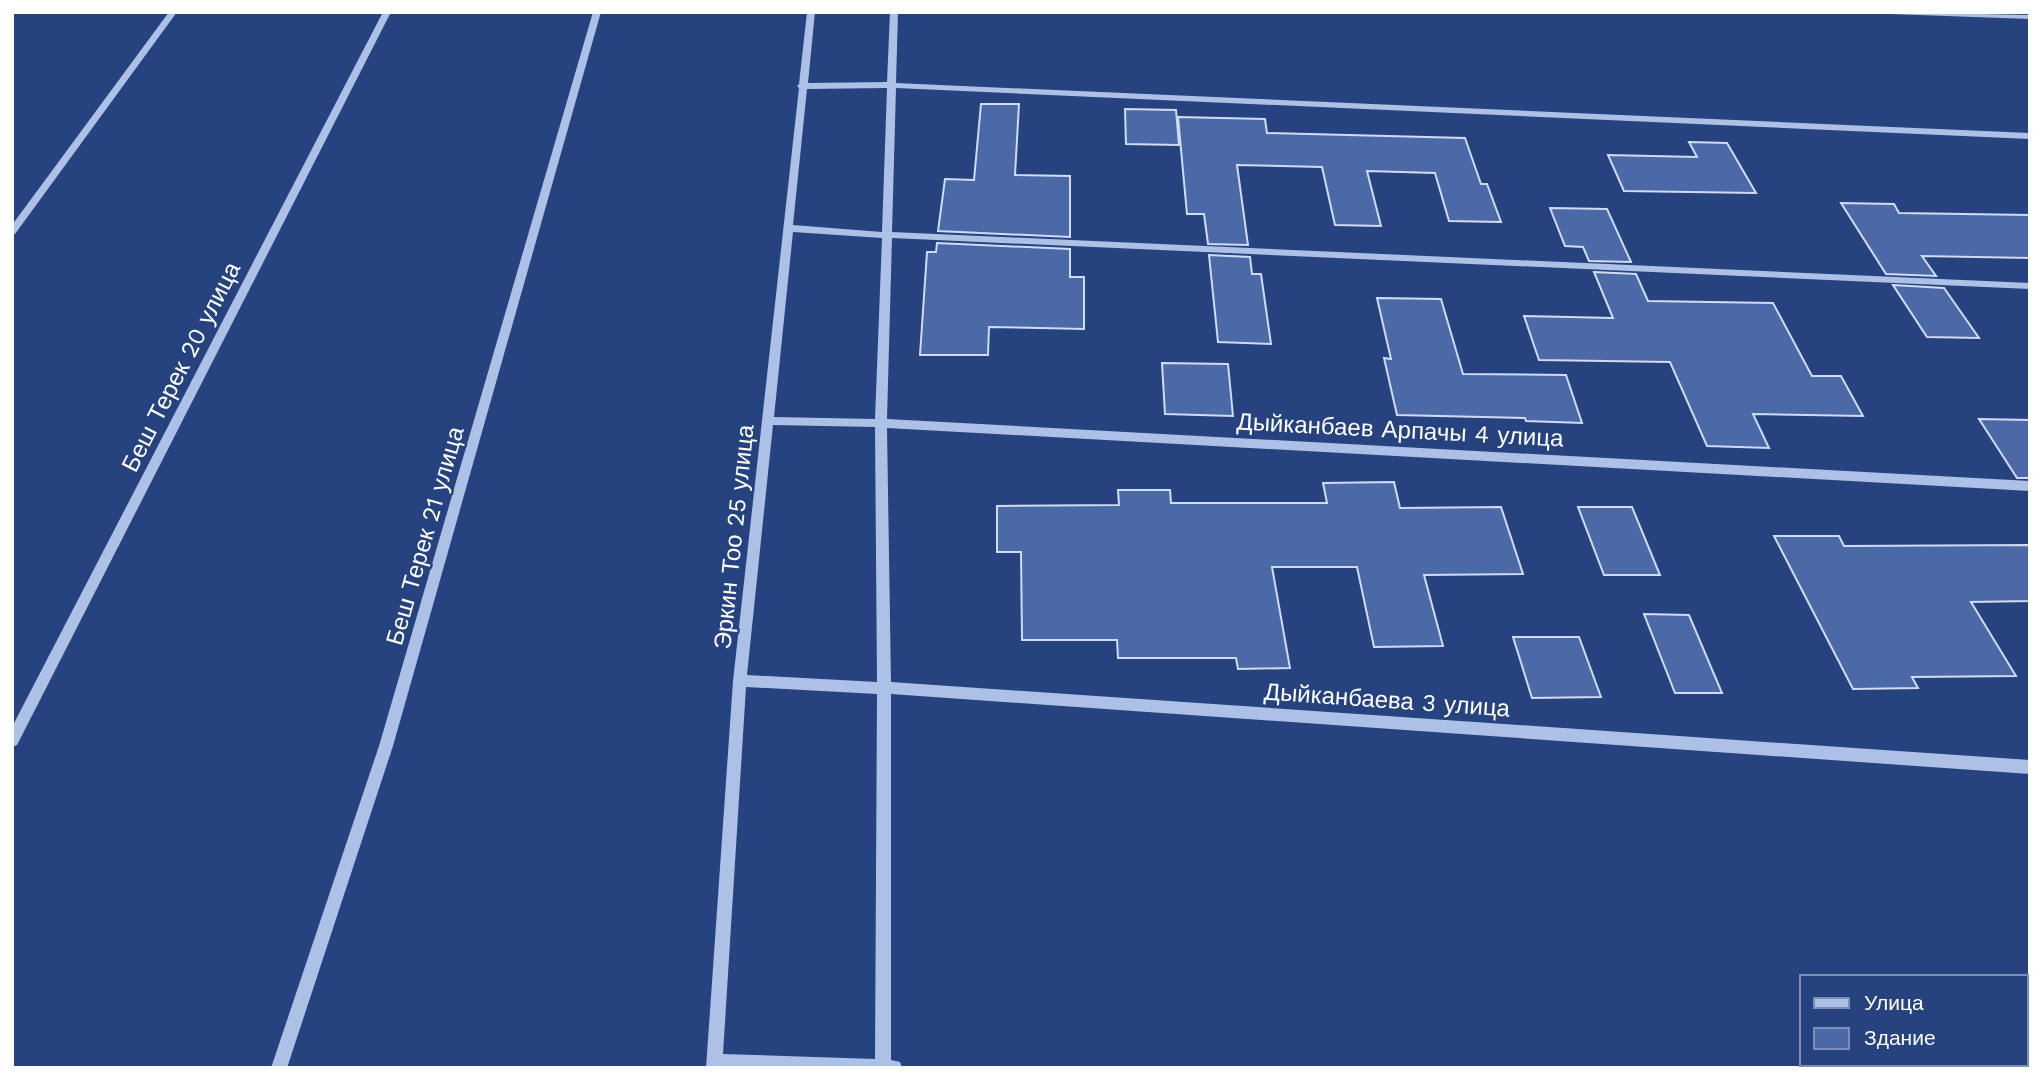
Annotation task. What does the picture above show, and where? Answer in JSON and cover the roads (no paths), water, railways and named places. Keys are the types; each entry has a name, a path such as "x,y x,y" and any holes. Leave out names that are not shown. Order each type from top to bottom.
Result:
{"street":[{"path":"12,232 173,12"},
{"name":"Беш Терек 20 улица","path":"12,741 387,12"},
{"name":"Беш Терек 21 улица","path":"279,1068 386,746 597,12"},
{"name":"Эркин Тоо 25 улица","path":"714,1065 740,681 811,12"},
{"path":"714,1065 887,1067 881,423 894,12"},
{"path":"1890,12 2030,17"},
{"path":"802,86 891,85 2030,136"},
{"path":"787,228 2030,285"},
{"name":"Дыйканбаев Арпачы 4 улица","path":"768,421 881,423 2030,486"},
{"name":"Дыйканбаева 3 улица","path":"740,681 884,688 2030,768"}]}
